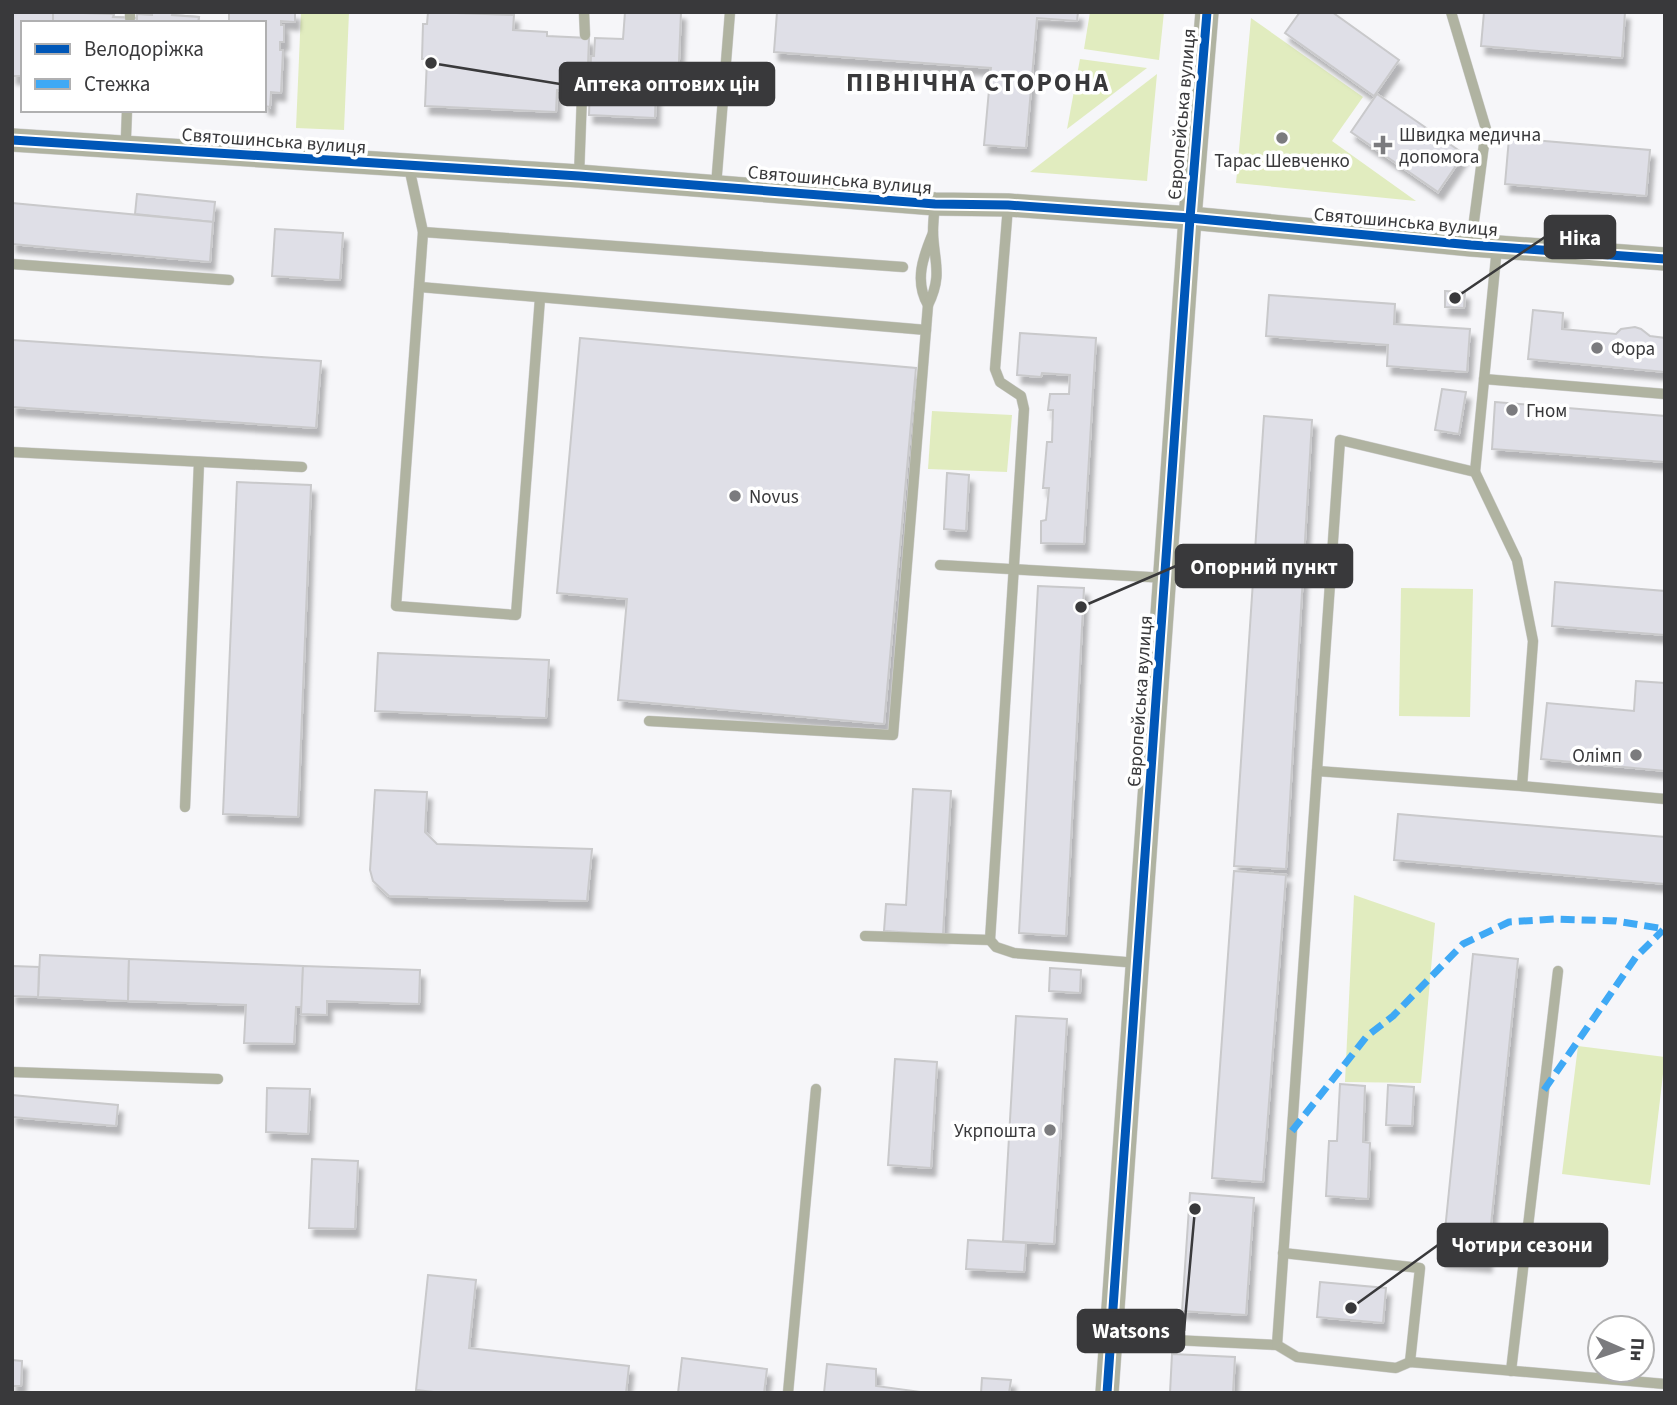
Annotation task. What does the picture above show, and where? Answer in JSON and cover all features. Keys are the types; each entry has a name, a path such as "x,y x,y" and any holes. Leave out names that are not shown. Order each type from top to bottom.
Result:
{"street":[{"name":"Європейська вулиця","path":"1107,1393 1207,12"},
{"name":"Святошинська вулиця","path":"12,140 579,176 935,204 1008,205 1190,218 1471,245 1665,260"}],"lane":[{"path":"583,12 585,35"},
{"path":"716,186 730,12"},
{"path":"1451,12 1486,129 1471,245"},
{"path":"579,176 582,95"},
{"path":"122,149 126,137 127,112"},
{"path":"409,167 423,232 396,606 516,615 540,298"},
{"path":"649,721 892,735 928,305 935,292 938,261 933,233 935,204"},
{"path":"989,940 1024,402 1016,392 1000,382 995,369 1008,205"},
{"path":"423,232 903,267"},
{"path":"928,305 920,292 922,259 933,233"},
{"path":"1497,247 1475,472 1517,560 1533,641 1522,786"},
{"path":"12,264 229,280"},
{"path":"420,288 926,330"},
{"path":"1484,379 1665,394"},
{"path":"1277,1345 1340,440 1475,472"},
{"path":"12,452 302,467"},
{"path":"185,807 199,462"},
{"path":"940,565 1166,578"},
{"path":"1317,771 1665,799"},
{"path":"865,936 989,940 996,947 1014,953 1139,963"},
{"path":"1511,1371 1558,971"},
{"path":"12,1072 218,1080"},
{"path":"788,1393 816,1089"},
{"path":"1283,1254 1420,1268 1410,1362"},
{"path":"1112,1337 1277,1345 1297,1357 1396,1368 1410,1362 1665,1384"}],"green space":[{"path":"301,12 349,12 344,130 296,128"},
{"path":"1090,12 1164,12 1159,60 1084,49"},
{"path":"1251,18 1363,97 1332,141 1416,201 1236,183"},
{"path":"1080,59 1147,68 1067,129"},
{"path":"1157,74 1147,181 1030,172"},
{"path":"932,411 1012,415 1007,472 928,469"},
{"path":"1401,588 1473,589 1470,717 1399,716"},
{"path":"1354,895 1435,923 1421,1083 1345,1082"},
{"path":"1578,1046 1665,1057 1650,1185 1562,1174"}],"building":[{"path":"12,12 101,12 114,14 113,17 137,18 137,14 173,12 172,15 199,17 198,21 21,21 21,76 12,76"},
{"path":"12,12 53,12 53,21 21,21 21,76 12,76"},
{"path":"53,12 114,14 113,17 137,18 137,21 53,21"},
{"path":"152,12 173,12 172,15 199,17 198,21 137,21 137,14 152,15"},
{"path":"229,12 295,12 295,22 281,21 281,25 284,25 284,42 280,42 280,50 283,50 281,93 271,92 270,107 266,106 266,21 229,21"},
{"path":"428,12 514,15 513,30 547,32 547,36 589,38 587,91 557,90 556,112 425,106 427,59 422,59 423,24 427,24"},
{"path":"625,12 681,12 678,85 656,84 655,118 589,115 591,56 594,56 595,38 623,39"},
{"path":"777,12 1078,12 1077,21 1037,18 1026,148 984,145 991,68 774,52"},
{"path":"1300,12 1332,12 1399,60 1374,96 1285,33"},
{"path":"1484,12 1625,12 1622,58 1481,46"},
{"path":"1377,94 1464,154 1438,192 1351,132"},
{"path":"1509,138 1650,150 1646,196 1505,184"},
{"path":"137,194 215,202 213,222 135,214"},
{"path":"12,203 213,222 210,262 12,244"},
{"path":"275,229 343,233 340,280 272,276"},
{"path":"1445,291 1465,292 1464,308 1445,307"},
{"path":"1269,295 1395,304 1394,324 1470,329 1467,372 1387,366 1388,345 1266,336"},
{"name":"Фора","path":"1533,310 1563,313 1562,329 1616,334 1621,329 1635,327 1650,336 1665,338 1665,372 1528,359"},
{"path":"1020,333 1096,338 1084,544 1041,543 1041,521 1046,520 1049,488 1043,488 1047,442 1052,442 1053,410 1048,410 1050,394 1069,394 1070,375 1017,375"},
{"name":"Novus","path":"580,338 916,368 884,724 618,700 627,599 557,593"},
{"path":"12,340 321,361 316,428 12,407"},
{"path":"1442,389 1466,392 1459,434 1435,430"},
{"path":"1495,402 1665,416 1665,462 1492,449"},
{"path":"1264,416 1312,420 1286,869 1234,866"},
{"path":"947,473 969,475 966,531 944,529"},
{"path":"237,482 311,485 298,817 223,814"},
{"path":"1555,582 1665,591 1665,635 1552,626"},
{"path":"1038,586 1084,588 1066,936 1019,933"},
{"path":"378,653 549,660 546,718 375,711"},
{"path":"1636,681 1665,683 1665,771 1541,759 1547,703 1634,711"},
{"path":"913,789 951,791 943,935 884,931 886,904 906,905"},
{"path":"375,790 427,792 425,832 437,844 592,849 587,901 389,896 373,881 370,870"},
{"path":"1398,814 1665,837 1665,884 1394,860"},
{"path":"1234,871 1286,875 1263,1182 1212,1178"},
{"path":"1473,954 1518,959 1487,1264 1442,1260"},
{"path":"40,955 129,959 128,1001 38,997"},
{"path":"129,959 303,966 302,1007 296,1007 294,1044 244,1043 246,1005 128,1001"},
{"path":"12,966 39,967 38,997 12,996"},
{"path":"303,966 420,970 419,1004 327,1001 327,1015 301,1014"},
{"path":"1050,968 1081,970 1080,993 1049,991"},
{"path":"1016,1016 1067,1019 1054,1244 1003,1241"},
{"path":"895,1059 937,1062 931,1168 888,1165"},
{"path":"1340,1084 1365,1086 1363,1142 1370,1143 1368,1199 1326,1196 1329,1141 1337,1141"},
{"path":"1388,1085 1414,1087 1412,1126 1386,1125"},
{"path":"267,1088 310,1089 308,1134 266,1132"},
{"path":"12,1095 118,1105 116,1126 12,1117"},
{"path":"312,1159 358,1161 355,1229 309,1228"},
{"path":"1190,1193 1254,1198 1246,1315 1182,1311"},
{"path":"968,1240 1026,1243 1024,1272 966,1269"},
{"path":"428,1275 476,1280 469,1348 629,1366 626,1393 443,1393 416,1390"},
{"path":"1320,1282 1386,1288 1383,1323 1317,1317"},
{"path":"1172,1354 1235,1357 1233,1393 1170,1393"},
{"path":"682,1358 767,1369 764,1393 678,1393"},
{"path":"12,1360 22,1361 21,1386 12,1386"},
{"path":"827,1364 876,1369 876,1386 928,1393 824,1393"},
{"path":"982,1378 1011,1380 1009,1393 981,1393"}],"marked path":[{"path":"1292,1131 1367,1036 1393,1016 1463,944 1509,922 1554,919 1616,921 1665,929"},
{"path":"1544,1090 1636,957 1663,930"}],"cycle path":[{"path":"1107,1393 1207,12"},
{"path":"12,140 579,176 935,204 1008,205 1190,218 1471,245 1665,259"}],"place":[{"name":"Аптека оптових цін","path":"431,63"},
{"name":"Тарас Шевченко","path":"1282,138"},
{"name":"Швидка медична допомога","path":"1383,145"},
{"name":"Ніка","path":"1455,298"},
{"name":"Фора","path":"1597,348"},
{"name":"Гном","path":"1512,410"},
{"name":"Novus","path":"735,496"},
{"name":"Опорний пункт","path":"1081,607"},
{"name":"Олімп","path":"1636,755"},
{"name":"Укрпошта","path":"1050,1130"},
{"name":"Watsons","path":"1195,1209"},
{"name":"Чотири сезони","path":"1351,1308"}],"district":[{"name":"ПІВНІЧНА СТОРОНА","path":"978,82"}]}
